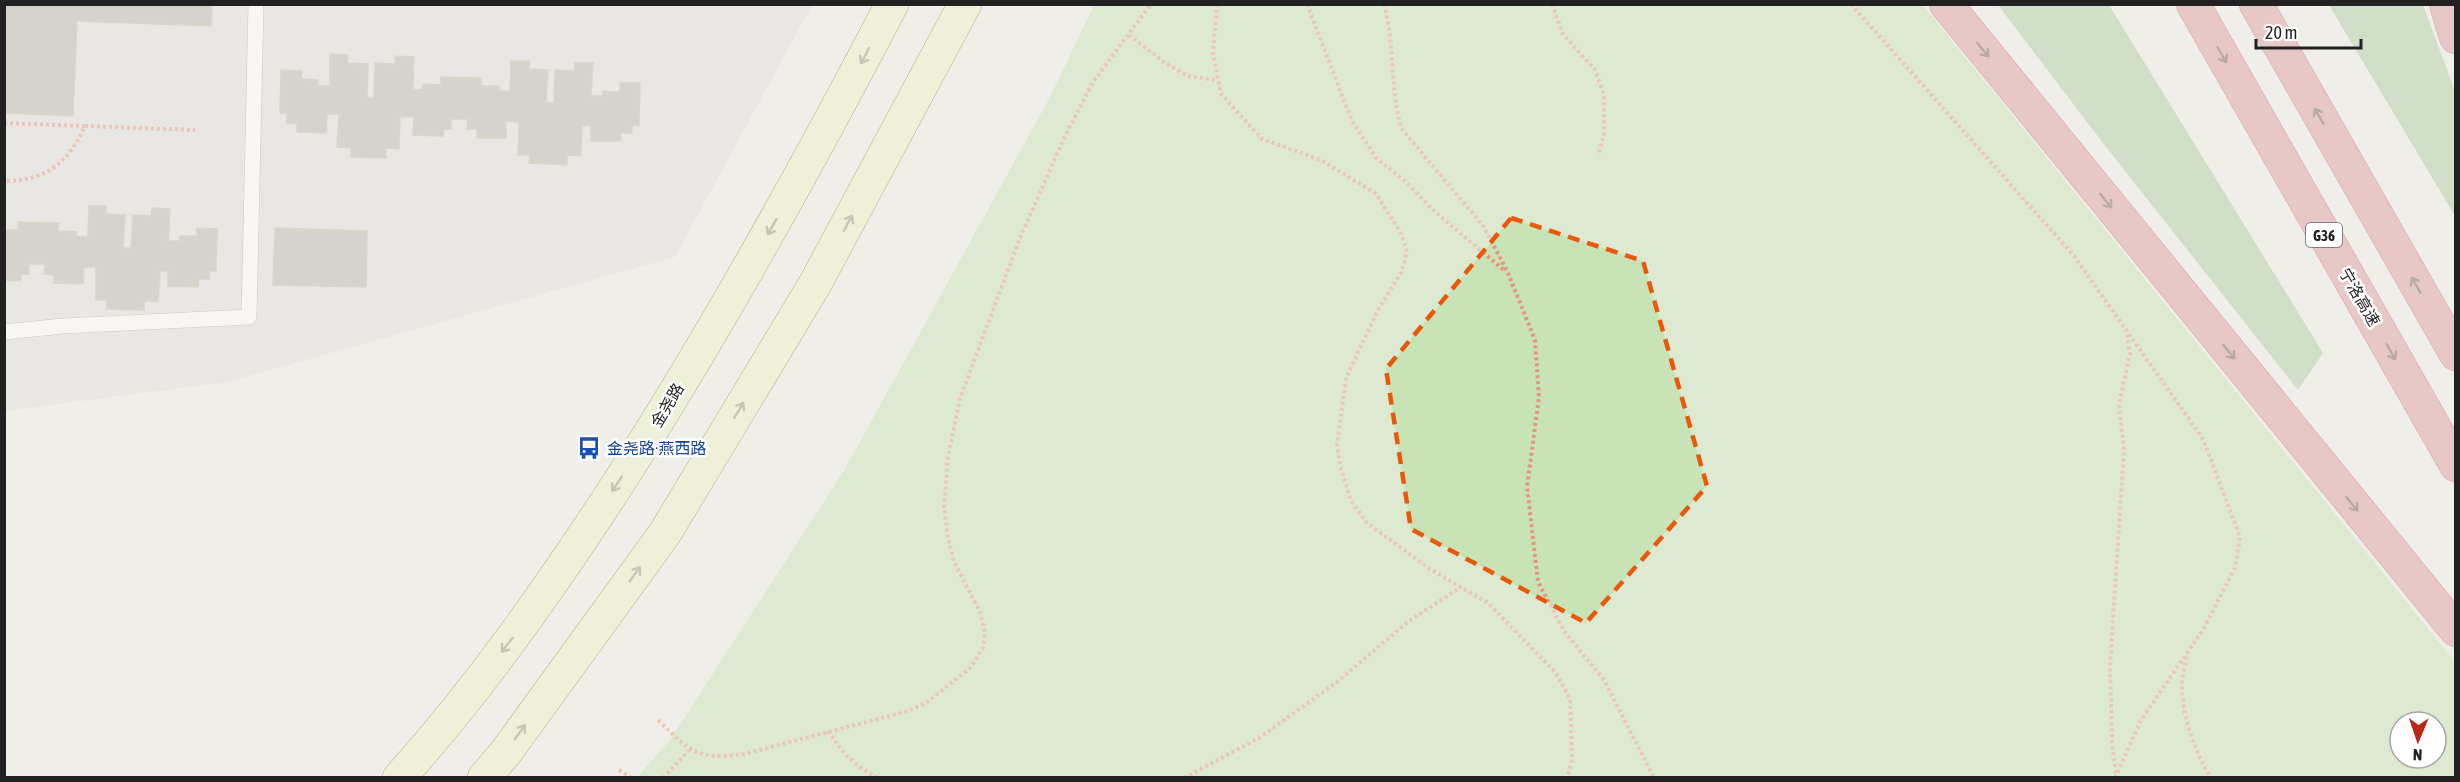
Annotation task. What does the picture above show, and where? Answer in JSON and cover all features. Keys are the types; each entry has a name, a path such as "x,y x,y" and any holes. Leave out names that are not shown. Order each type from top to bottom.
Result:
{"highway":[{"path":"1946,4 2456,630"},
{"name":"宁洛高速","path":"2193,4 2456,465"},
{"path":"2256,4 2456,354"},
{"path":"2446,4 2456,37"}],"main road":[{"name":"金尧路","path":"399,777 436,737 546,594 639,451 735,294 892,4"},
{"path":"484,777 506,752 665,533 815,284 965,4"}],"lane":[{"path":"4,332 63,326 249,317 256,4"}],"path":[{"path":"658,720 689,750 721,757 744,754 905,712 926,703 970,668 982,648 985,632 980,612 954,562 944,506 948,457 960,398 1040,189 1093,82 1151,4"},
{"path":"1217,4 1213,53 1221,94 1262,139 1321,160 1376,194 1401,233 1407,252 1402,272 1378,310 1346,378 1337,445 1341,469 1351,501 1367,523 1430,569 1488,603 1555,672 1570,698 1572,749 1567,777"},
{"path":"1307,4 1352,121 1376,158 1405,181 1432,210 1508,273"},
{"path":"1384,4 1388,21 1396,110 1401,128 1484,227 1508,273 1535,340 1539,397 1527,487 1538,582 1564,631 1604,680 1654,777"},
{"path":"1552,4 1561,22 1563,34 1595,70 1604,94 1606,111 1604,135 1598,156"},
{"path":"1851,4 2074,256 2203,439 2240,537 2235,568 2203,630 2142,720 2116,775"},
{"path":"1129,35 1165,63 1188,76 1217,80"},
{"path":"4,123 195,130"},
{"path":"4,181 40,178 61,163 86,126"},
{"path":"2116,775 2112,743 2110,666 2124,449 2119,405 2130,354 2127,332"},
{"path":"1184,777 1259,738 1338,682 1409,621 1461,587"},
{"path":"2187,653 2181,688 2191,733 2211,777"},
{"path":"828,731 848,758 862,770 878,777"},
{"path":"663,777 689,750"},
{"path":"619,770 632,777"}],"highlighted area":[{"path":"1511,218 1643,261 1707,486 1586,623 1411,529 1386,369"}],"shaded area":[{"path":"4,5 812,5 675,257 227,382 5,411"}],"green space":[{"path":"1094,5 1923,5 2455,662 2455,777 637,777 670,740 845,469 1050,97"},
{"path":"1998,5 2109,5 2323,353 2298,390 2103,143"},
{"path":"2329,5 2423,5 2455,91 2455,216"}],"building":[{"path":"4,4 212,4 211,26 77,21 73,116 4,113"},
{"path":"330,54 348,55 347,63 368,64 367,98 374,98 375,63 395,64 395,56 414,57 413,90 423,89 423,84 441,85 441,77 481,78 481,86 499,86 499,91 510,91 511,61 529,61 529,69 548,70 546,102 554,103 555,70 574,71 575,63 593,63 591,96 603,96 603,91 620,92 620,83 640,83 639,126 632,125 632,133 621,133 621,141 591,141 591,126 582,125 581,156 567,155 567,165 529,163 530,155 518,155 519,122 506,121 506,138 477,138 477,129 467,129 468,119 451,119 451,129 444,129 443,136 413,135 414,117 400,117 399,149 386,148 386,158 351,157 351,148 337,147 339,114 327,114 326,133 297,132 297,124 287,123 287,113 280,113 281,70 302,71 301,79 318,80 318,86 330,86"},
{"path":"89,206 106,206 106,214 125,215 123,248 131,248 133,215 151,216 152,208 170,209 168,241 180,241 180,236 197,236 197,228 217,229 216,271 209,271 209,279 199,279 198,287 168,286 168,271 160,271 158,301 144,301 144,310 106,309 107,300 96,300 96,267 84,267 83,284 54,283 54,275 44,274 45,264 29,264 29,274 21,274 20,281 4,280 4,230 18,230 18,222 59,223 58,231 76,232 76,236 88,237"},
{"path":"275,228 367,231 366,287 273,285"}],"place":[{"name":"金尧路·燕西路","path":"589,448"}]}
